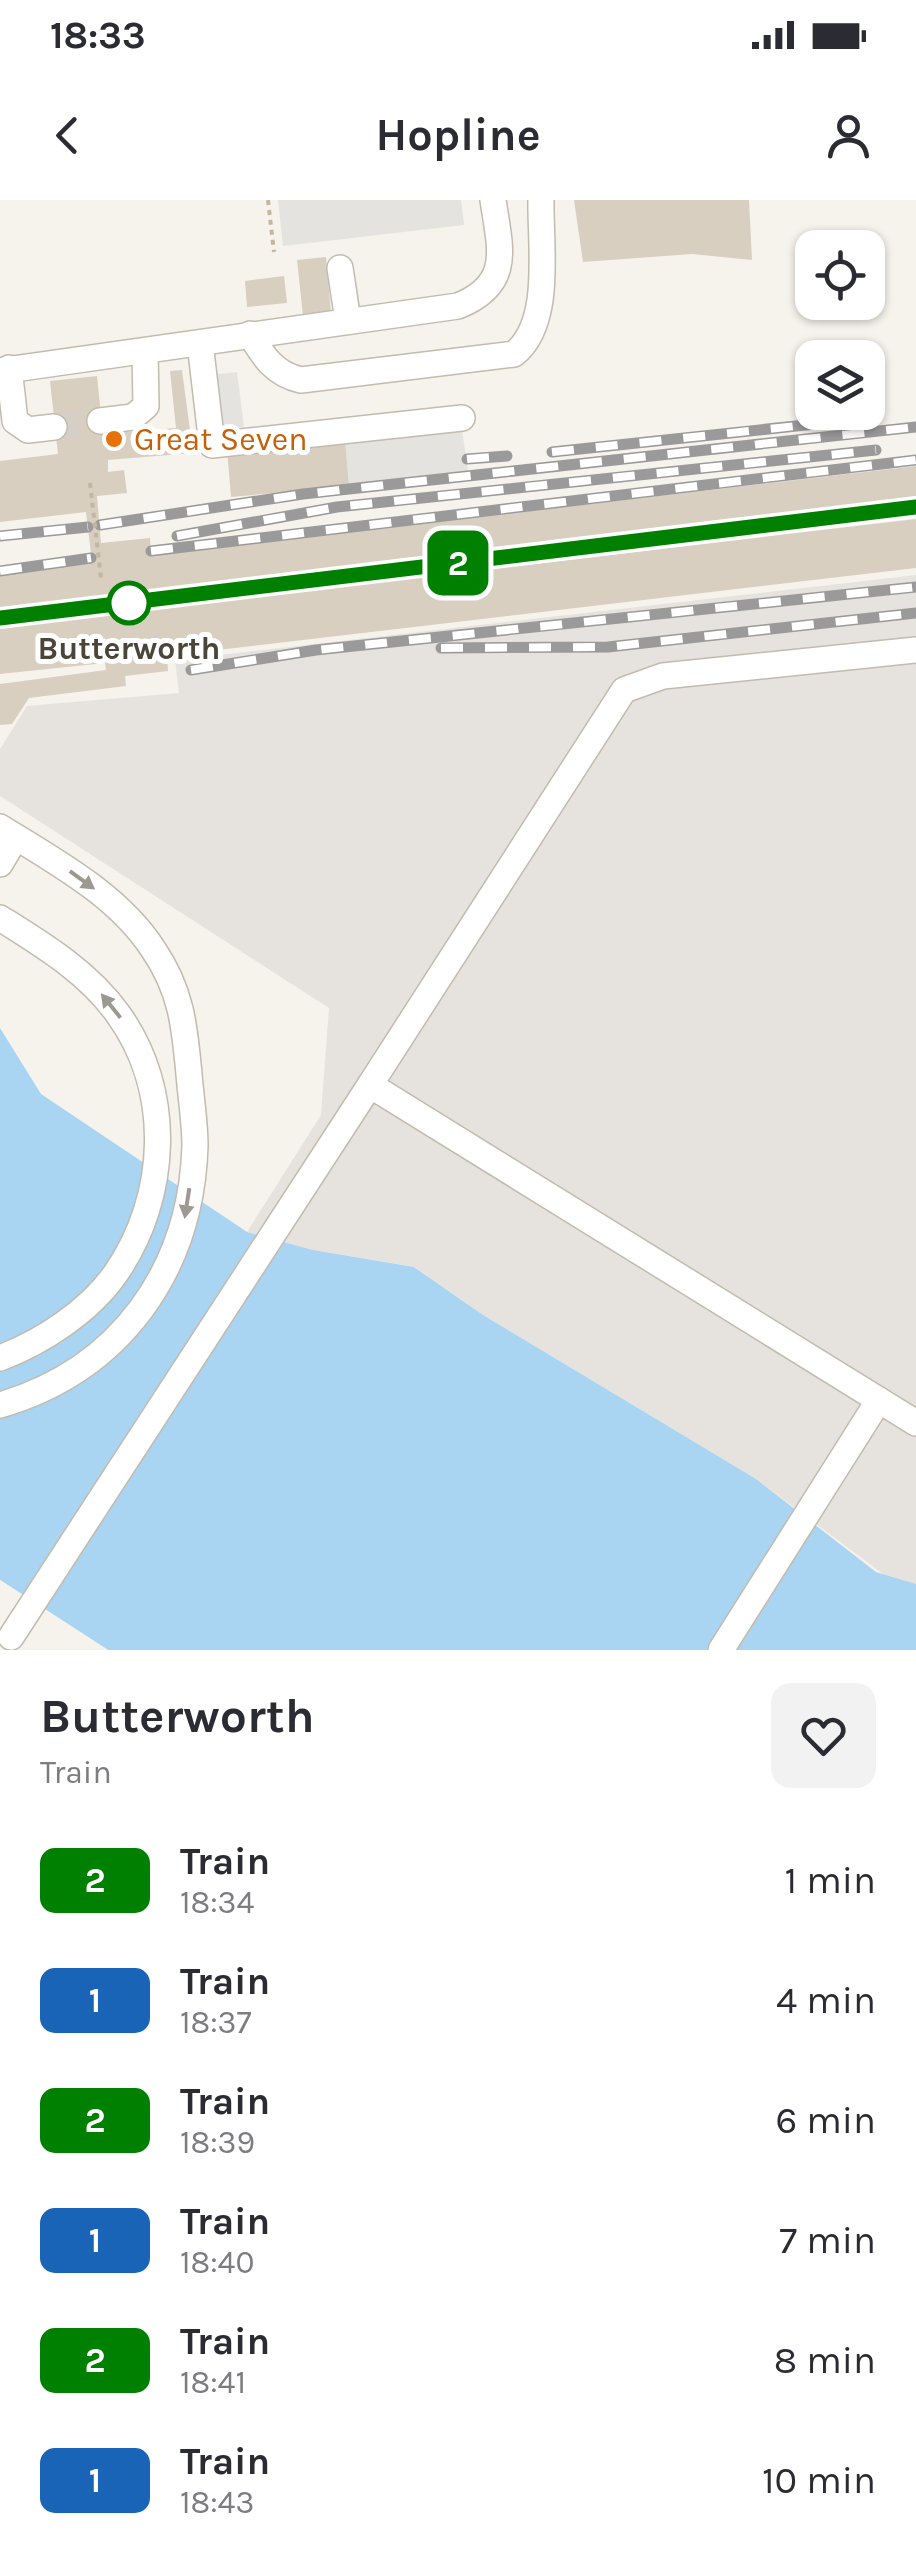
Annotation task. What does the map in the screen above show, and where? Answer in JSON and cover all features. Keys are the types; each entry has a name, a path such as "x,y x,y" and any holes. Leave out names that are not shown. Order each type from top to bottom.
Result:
{"lane":[{"path":"54,427 28,430 15,421 5,370 458,306 478,298 492,283 500,265 493,200"},
{"path":"250,334 264,358 278,371 300,380 514,354 530,338 539,314 541,200"},
{"path":"340,268 348,321"},
{"path":"200,343 212,445 462,418"},
{"path":"100,421 133,417 146,406 145,352"},
{"path":"11,1637 624,690 663,676 916,650"},
{"path":"0,864 8,832 94,889 122,912 152,946 170,977 184,1014 194,1146 186,1214 174,1253 146,1306 117,1340 69,1377 0,1405"},
{"path":"0,918 87,978 117,1012 141,1051 154,1093 160,1146 152,1188 134,1242 114,1276 84,1307 44,1336 0,1358"},
{"path":"366,1092 916,1423"},
{"path":"84,1307 117,1340"},
{"path":"721,1650 879,1400"}],"path":[{"path":"268,200 274,252"},
{"path":"90,483 101,578"}],"shaded area":[{"path":"278,200 461,200 464,225 283,246"},
{"path":"237,372 244,427 198,432 192,377"},
{"path":"461,423 468,471 349,486 345,438"},
{"path":"916,575 916,1584 883,1574 756,1479 483,1315 415,1267 313,1250 247,1232 321,1115 329,1008 0,796 0,749 27,706 179,693 175,660"}],"water":[{"path":"0,1028 41,1094 247,1232 313,1250 414,1267 483,1315 756,1479 876,1572 916,1584 916,1650 108,1650 0,1580"}],"pier":[{"path":"0,1580 108,1650 99,1650 0,1586"}],"building":[{"path":"574,200 749,200 752,260 692,254 583,262"},
{"path":"326,257 331,313 303,316 297,260"},
{"path":"284,276 287,303 247,307 245,281"},
{"path":"182,370 193,453 108,460 108,472 124,470 127,493 97,496 101,543 150,538 151,555 916,466 916,515 202,598 202,603 916,519 916,568 167,656 168,671 125,676 126,686 29,698 12,724 0,725 0,684 106,670 105,663 0,674 0,627 94,617 93,612 0,623 0,572 92,562 86,512 0,522 0,461 58,454 50,381 97,376 103,434 176,428 170,371"},
{"path":"345,438 349,486 231,497 227,449"}],"tunnel":[{"path":"54,427 100,421"}],"railway":[{"path":"552,452 795,426"},
{"path":"100,525 303,494 916,427"},
{"path":"177,536 337,507 876,450"},
{"path":"467,459 507,456"},
{"path":"151,551 916,460"},
{"path":"0,536 88,527"},
{"path":"0,571 91,558"},
{"path":"191,670 316,650 916,587"},
{"path":"441,648 608,647 916,613"}],"train":[{"name":"2","path":"0,618 916,507"}],"place":[{"name":"Great Seven","path":"114,439"},
{"name":"Butterworth","path":"129,603"}]}
